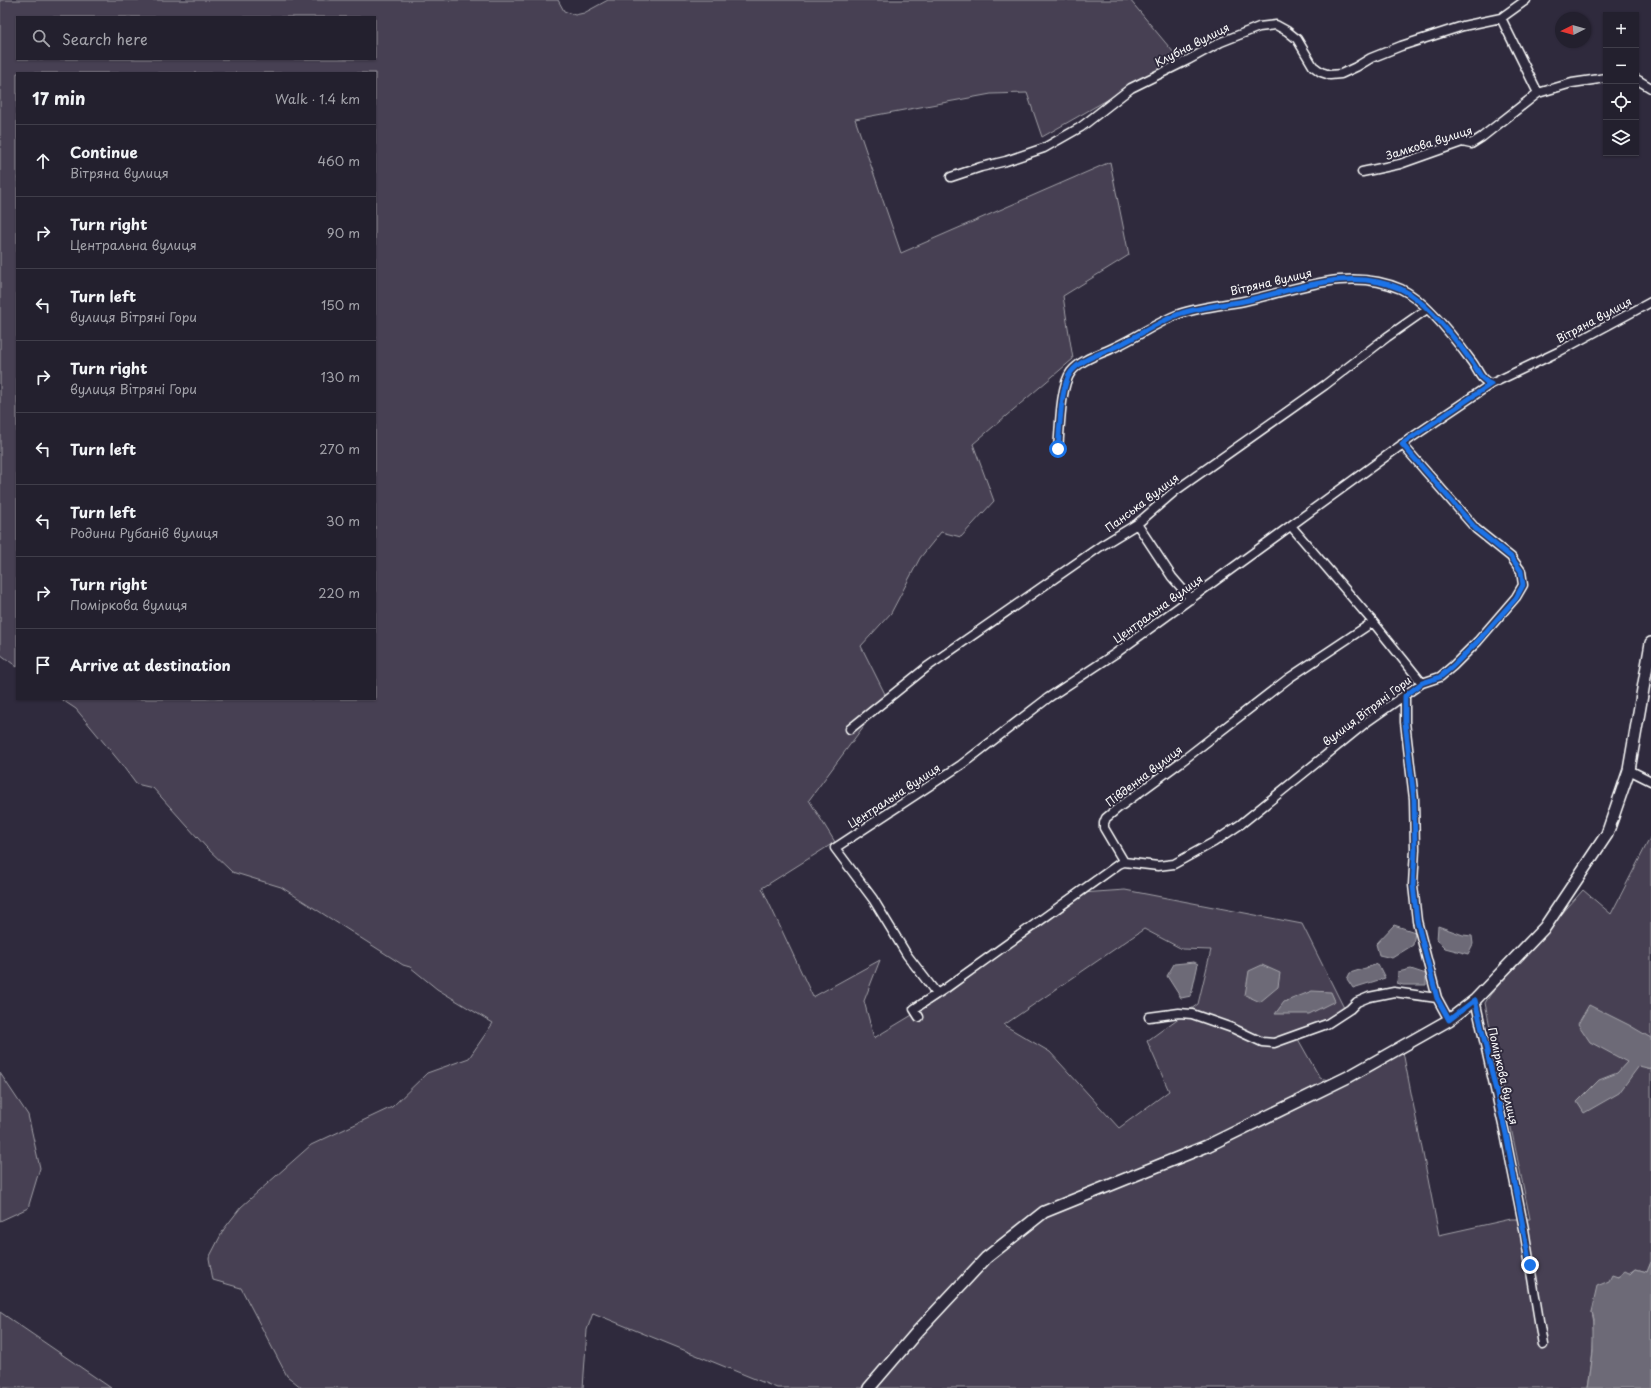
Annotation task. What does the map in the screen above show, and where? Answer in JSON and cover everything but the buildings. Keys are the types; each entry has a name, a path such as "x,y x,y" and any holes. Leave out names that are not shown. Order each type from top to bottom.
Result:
{"street":[{"name":"Клубна вулиця","path":"951,177 1044,148 1081,127 1131,88 1221,42 1259,27 1276,25 1287,31 1297,39 1313,66 1320,72 1330,75 1341,74 1371,58 1435,35 1463,26 1501,18 1526,0"},
{"path":"1501,18 1538,93"},
{"name":"Замкова вулиця","path":"1362,172 1400,164 1462,142 1470,144 1482,138 1538,93 1572,83 1603,78"},
{"path":"1639,81 1651,88"},
{"name":"Вітряна вулиця","path":"1058,449 1062,403 1070,373 1080,364 1117,347 1146,329 1180,314 1271,295 1323,282 1355,278 1379,282 1402,290 1427,309 1450,334 1473,363 1483,381 1491,384 1558,352 1651,302"},
{"name":"Панська вулиця","path":"850,729 927,667 1101,546 1137,524 1176,492 1318,390 1387,336 1427,309"},
{"name":"Центральна вулиця","path":"937,994 907,955 873,899 835,848 961,765 1048,698 1116,653 1402,444 1491,384"},
{"name":"вулиця Вітряні Гори","path":"1124,862 1158,866 1174,864 1190,856 1241,824 1368,722 1422,683 1440,677 1478,641 1516,598 1523,585 1521,571 1511,557 1476,529 1402,444"},
{"path":"1137,524 1172,577 1191,599"},
{"path":"1291,526 1373,622 1422,683"},
{"name":"Південна вулиця","path":"1124,862 1104,828 1106,818 1188,757 1289,678 1373,622"},
{"path":"869,1388 917,1332 986,1258 1044,1212 1207,1146 1350,1076 1449,1020 1475,1000 1545,927 1607,834 1629,770 1651,643"},
{"path":"1405,696 1405,722 1414,799 1415,850 1413,885 1417,921 1437,998 1449,1020"},
{"path":"1629,770 1651,781"},
{"path":"919,1017 914,1009 1119,864 1124,862"},
{"path":"1149,1017 1179,1013 1192,1014 1232,1028 1262,1042 1274,1043 1327,1024 1350,1009 1357,1002 1369,997 1394,992 1437,998"},
{"name":"Поміркова вулиця","path":"1475,1000 1506,1134 1524,1229 1543,1345"}],"shaded area":[{"path":"0,0 558,0 564,11 575,15 584,13 608,0 1130,0 1179,59 1042,137 1027,93 991,94 855,119 901,253 1110,162 1129,255 1063,296 1073,359 973,444 994,501 961,537 941,532 920,558 891,613 861,646 886,696 809,800 835,842 762,888 813,997 880,960 864,1001 874,1038 947,994 1082,893 1125,890 1302,924 1345,1010 1298,1039 1320,1078 1337,1082 1403,1052 1439,1235 1511,1219 1530,1219 1485,1003 1490,995 1583,890 1611,914 1651,836 1651,1262 1647,1272 1636,1269 1610,1281 1602,1291 1591,1312 1593,1321 1593,1340 1588,1388 777,1388 593,1313 587,1330 583,1388 302,1388 287,1376 241,1288 213,1280 209,1258 224,1229 241,1207 311,1145 392,1107 427,1073 469,1058 493,1023 437,989 410,967 403,965 281,887 232,872 206,847 153,788 136,784 76,709 62,700 376,700 376,72 16,72 16,666 0,654","holes":["1144,929 1182,949 1211,950 1198,1004 1147,1041 1169,1091 1119,1128 1050,1052 1004,1025"]},
{"path":"1394,925 1415,932 1413,945 1392,958 1379,955 1376,944"},
{"path":"1438,926 1463,935 1472,936 1473,944 1468,954 1445,948 1437,940"},
{"path":"1194,962 1198,964 1191,996 1181,998 1167,976 1174,964"},
{"path":"1378,964 1385,978 1353,988 1347,979 1350,973"},
{"path":"1262,965 1280,973 1278,987 1260,1002 1245,995 1249,971"},
{"path":"1411,969 1426,974 1426,985 1403,985 1397,983 1398,972"},
{"path":"1312,991 1331,992 1335,1001 1309,1014 1275,1014 1284,1002"},
{"path":"1589,1005 1651,1038 1651,1069 1639,1066 1619,1093 1584,1113 1577,1102 1599,1080 1617,1073 1627,1062 1590,1042 1578,1024"},
{"path":"0,1073 28,1115 40,1168 28,1208 0,1221"},
{"path":"1651,1262 1651,1388 1588,1388 1593,1352 1593,1319 1591,1312 1597,1286 1609,1281 1612,1275 1618,1277 1625,1271 1631,1274 1636,1269 1647,1272"},
{"path":"0,1312 111,1388 0,1388"}],"route":[{"path":"1058,449 1062,403 1066,384 1070,373 1080,364 1117,347 1146,329 1180,314 1278,294 1323,282 1355,278 1379,282 1402,290 1427,309 1450,334 1473,363 1483,381 1491,384 1402,444 1476,529 1511,557 1521,571 1523,585 1516,598 1478,641 1453,666 1440,677 1422,683 1405,696 1405,722 1414,799 1415,850 1413,885 1417,921 1437,998 1449,1020 1475,1000 1506,1134 1530,1265"}]}
